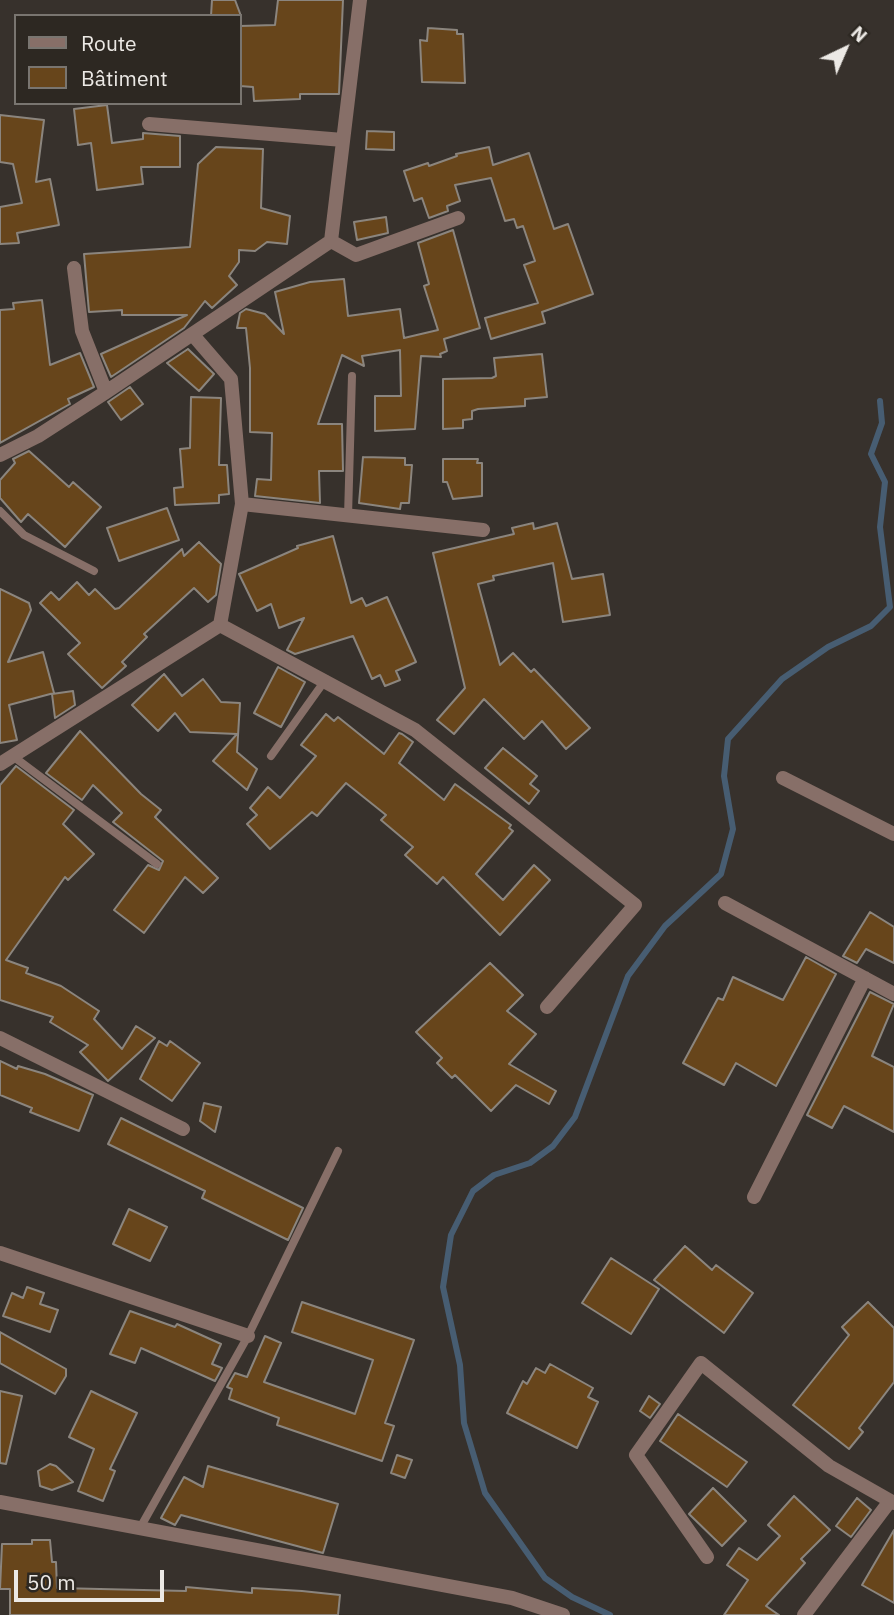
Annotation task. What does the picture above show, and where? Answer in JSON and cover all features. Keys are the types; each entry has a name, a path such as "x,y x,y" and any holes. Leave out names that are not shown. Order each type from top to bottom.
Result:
{"street":[{"path":"0,455 38,436 331,241 360,0"},
{"path":"149,124 343,140"},
{"path":"331,241 356,254 458,218"},
{"path":"74,268 82,331 106,392"},
{"path":"0,764 220,625 242,504 231,379 193,335"},
{"path":"242,504 483,530"},
{"path":"220,625 415,730 635,905 547,1007"},
{"path":"783,778 894,834"},
{"path":"725,903 894,994"},
{"path":"754,1197 865,978"},
{"path":"0,1038 183,1129"},
{"path":"1,1255 248,1336"},
{"path":"707,1557 636,1455 701,1363 830,1466 892,1502 804,1615"},
{"path":"0,1502 512,1598 563,1615"}],"lane":[{"path":"348,516 352,376"},
{"path":"0,511 24,535 94,572"},
{"path":"271,756 326,680"},
{"path":"14,757 157,864"},
{"path":"140,1528 248,1336 338,1151"}],"building":[{"path":"212,0 235,0 240,14 211,14"},
{"path":"278,0 343,0 339,94 300,94 300,99 254,101 253,87 242,86 242,26 275,25"},
{"path":"428,28 457,30 457,34 463,34 465,83 422,82 420,40 427,41"},
{"path":"107,105 112,143 143,139 143,133 180,136 180,167 141,167 143,184 97,190 91,143 78,145 74,109"},
{"path":"0,115 44,120 36,182 50,179 59,225 17,233 19,243 0,244 0,207 22,203 13,164 0,162"},
{"path":"367,131 394,132 394,150 366,149"},
{"path":"216,147 263,149 261,208 290,216 287,244 267,242 255,251 239,250 239,262 229,276 237,285 212,308 205,301 184,328 111,377 101,354 187,315 122,315 122,310 89,312 84,254 190,247 198,164"},
{"path":"489,147 493,165 529,153 554,229 568,224 593,294 542,312 545,323 491,339 485,318 538,303 524,265 535,261 523,226 517,228 514,219 505,221 491,178 455,185 460,201 447,206 448,211 429,218 422,198 414,201 404,171 428,163 429,166 457,156 456,154"},
{"path":"386,217 388,233 357,240 354,222"},
{"path":"453,230 480,328 444,339 447,351 440,354 441,357 421,356 415,429 375,431 375,396 401,396 400,350 362,356 364,366 342,355 318,424 342,424 343,471 319,471 320,503 255,496 257,479 271,480 272,433 250,432 250,368 246,328 237,328 240,313 246,309 265,314 284,334 275,292 310,282 344,279 348,316 400,309 404,338 438,330 424,286 429,284 418,243"},
{"path":"42,300 50,365 80,353 94,387 68,399 70,404 0,443 0,310 14,309 13,303"},
{"path":"188,349 214,374 199,391 167,363"},
{"path":"542,354 547,397 525,399 525,406 478,409 472,411 472,419 463,420 463,428 443,429 443,379 492,378 496,376 494,358"},
{"path":"130,387 143,404 121,420 108,402"},
{"path":"191,397 221,398 219,465 227,465 229,494 219,495 219,503 175,505 174,488 183,487 180,449 190,448"},
{"path":"29,451 69,487 73,482 101,507 65,547 28,514 21,522 0,498 0,480 15,463 13,459"},
{"path":"363,457 405,458 405,465 412,465 409,503 401,503 400,509 359,503"},
{"path":"443,459 478,459 477,463 482,463 482,496 453,499 447,482 443,482"},
{"path":"167,508 179,540 119,561 107,528"},
{"path":"533,523 534,529 557,523 572,579 603,574 610,615 563,622 553,563 493,576 494,580 478,584 500,665 513,653 531,672 534,669 590,728 566,749 542,721 524,739 484,699 454,734 437,720 465,688 433,553 514,534 512,528"},
{"path":"333,536 351,603 362,598 366,606 387,597 416,662 396,671 400,680 385,686 380,675 372,679 353,636 295,654 287,650 304,618 279,628 271,604 257,611 239,574 298,548 297,546"},
{"path":"199,542 221,564 216,595 208,602 194,588 144,634 147,637 122,662 126,666 102,688 68,654 80,643 40,603 51,592 59,600 77,582 89,595 95,589 115,609 119,608 182,549 184,556"},
{"path":"0,589 29,603 31,610 8,662 43,652 54,693 9,705 17,740 0,743"},
{"path":"278,667 305,682 281,727 254,713"},
{"path":"164,674 182,696 203,679 221,702 240,703 237,752 257,769 247,790 213,761 237,734 190,732 175,713 158,731 132,705"},
{"path":"73,691 75,705 55,718 52,694"},
{"path":"326,714 334,721 338,717 384,754 399,733 402,734 413,742 399,763 444,800 455,784 511,825 509,828 513,831 476,874 503,900 534,865 550,880 500,935 443,877 437,884 405,855 413,847 381,820 386,815 346,783 317,816 312,812 270,849 247,824 257,815 250,808 268,787 280,798 316,756 301,745"},
{"path":"80,731 141,794 161,810 155,817 218,878 203,893 185,877 144,933 114,910 148,865 159,870 163,861 113,822 122,813 93,785 82,800 46,773"},
{"path":"503,748 537,776 530,784 539,791 529,804 485,768"},
{"path":"16,766 74,810 63,824 94,854 68,880 65,877 6,960 28,968 26,973 61,986 99,1011 94,1019 122,1049 136,1026 155,1038 108,1081 80,1052 88,1045 50,1022 53,1017 0,1000 0,785"},
{"path":"870,912 894,927 894,963 866,949 857,963 843,956"},
{"path":"806,957 836,974 776,1086 736,1063 724,1085 683,1063 718,998 723,1000 733,977 783,1000"},
{"path":"490,963 523,995 507,1011 536,1034 509,1064 556,1091 549,1104 516,1085 491,1111 455,1075 452,1078 437,1063 442,1058 416,1032"},
{"path":"870,992 894,1004 872,1056 894,1067 894,1132 844,1106 832,1128 807,1115"},
{"path":"159,1041 167,1046 170,1041 200,1063 172,1101 140,1079"},
{"path":"0,1061 17,1069 18,1066 45,1074 93,1095 79,1131 30,1112 32,1108 0,1095"},
{"path":"204,1103 221,1107 215,1132 200,1121"},
{"path":"121,1118 303,1208 288,1240 202,1198 205,1191 108,1144"},
{"path":"129,1209 167,1227 150,1261 113,1244"},
{"path":"685,1246 712,1270 716,1265 753,1293 724,1333 654,1280"},
{"path":"611,1258 659,1289 631,1334 582,1303"},
{"path":"27,1287 44,1293 40,1304 58,1310 50,1332 3,1316 12,1293 23,1298"},
{"path":"302,1302 414,1340 385,1423 394,1426 382,1461 277,1425 279,1418 229,1399 232,1389 227,1387 235,1373 247,1377 265,1336 281,1343 264,1382 355,1414 373,1360 292,1332"},
{"path":"868,1302 894,1328 894,1382 859,1428 863,1432 849,1449 793,1405 849,1335 842,1327"},
{"path":"130,1311 175,1327 177,1324 221,1344 212,1364 222,1368 215,1381 141,1348 135,1363 110,1354"},
{"path":"0,1332 66,1369 66,1376 55,1394 0,1363"},
{"path":"550,1364 593,1388 588,1397 598,1402 577,1448 507,1413 523,1381 527,1384 536,1368 545,1373"},
{"path":"0,1391 22,1396 6,1464 0,1463"},
{"path":"91,1391 137,1413 110,1469 115,1471 103,1501 78,1491 94,1449 69,1437"},
{"path":"649,1396 660,1404 650,1418 640,1411"},
{"path":"678,1414 747,1462 727,1487 660,1441"},
{"path":"397,1455 412,1460 405,1478 391,1473"},
{"path":"50,1464 56,1466 73,1482 52,1490 40,1486 38,1471"},
{"path":"208,1466 338,1504 323,1553 181,1515 175,1525 161,1518 184,1477 203,1487"},
{"path":"713,1488 746,1521 722,1546 689,1514"},
{"path":"794,1496 830,1530 801,1559 805,1563 766,1606 779,1615 724,1615 748,1580 727,1565 739,1548 757,1560 780,1536 768,1525"},
{"path":"857,1498 871,1510 851,1537 836,1526"},
{"path":"894,1530 894,1603 862,1585"},
{"path":"32,1540 50,1540 52,1562 56,1562 57,1588 186,1591 186,1587 252,1593 252,1588 302,1591 340,1595 338,1615 10,1615 10,1589 0,1589 2,1544 32,1544"}],"waterway":[{"path":"610,1615 572,1597 545,1578 485,1493 464,1423 460,1365 443,1287 451,1235 473,1191 494,1175 530,1163 553,1146 575,1117 628,976 665,926 721,874 733,829 724,776 728,739 782,679 828,647 871,626 890,607 880,527 885,482 871,454 882,423 880,401"}]}
